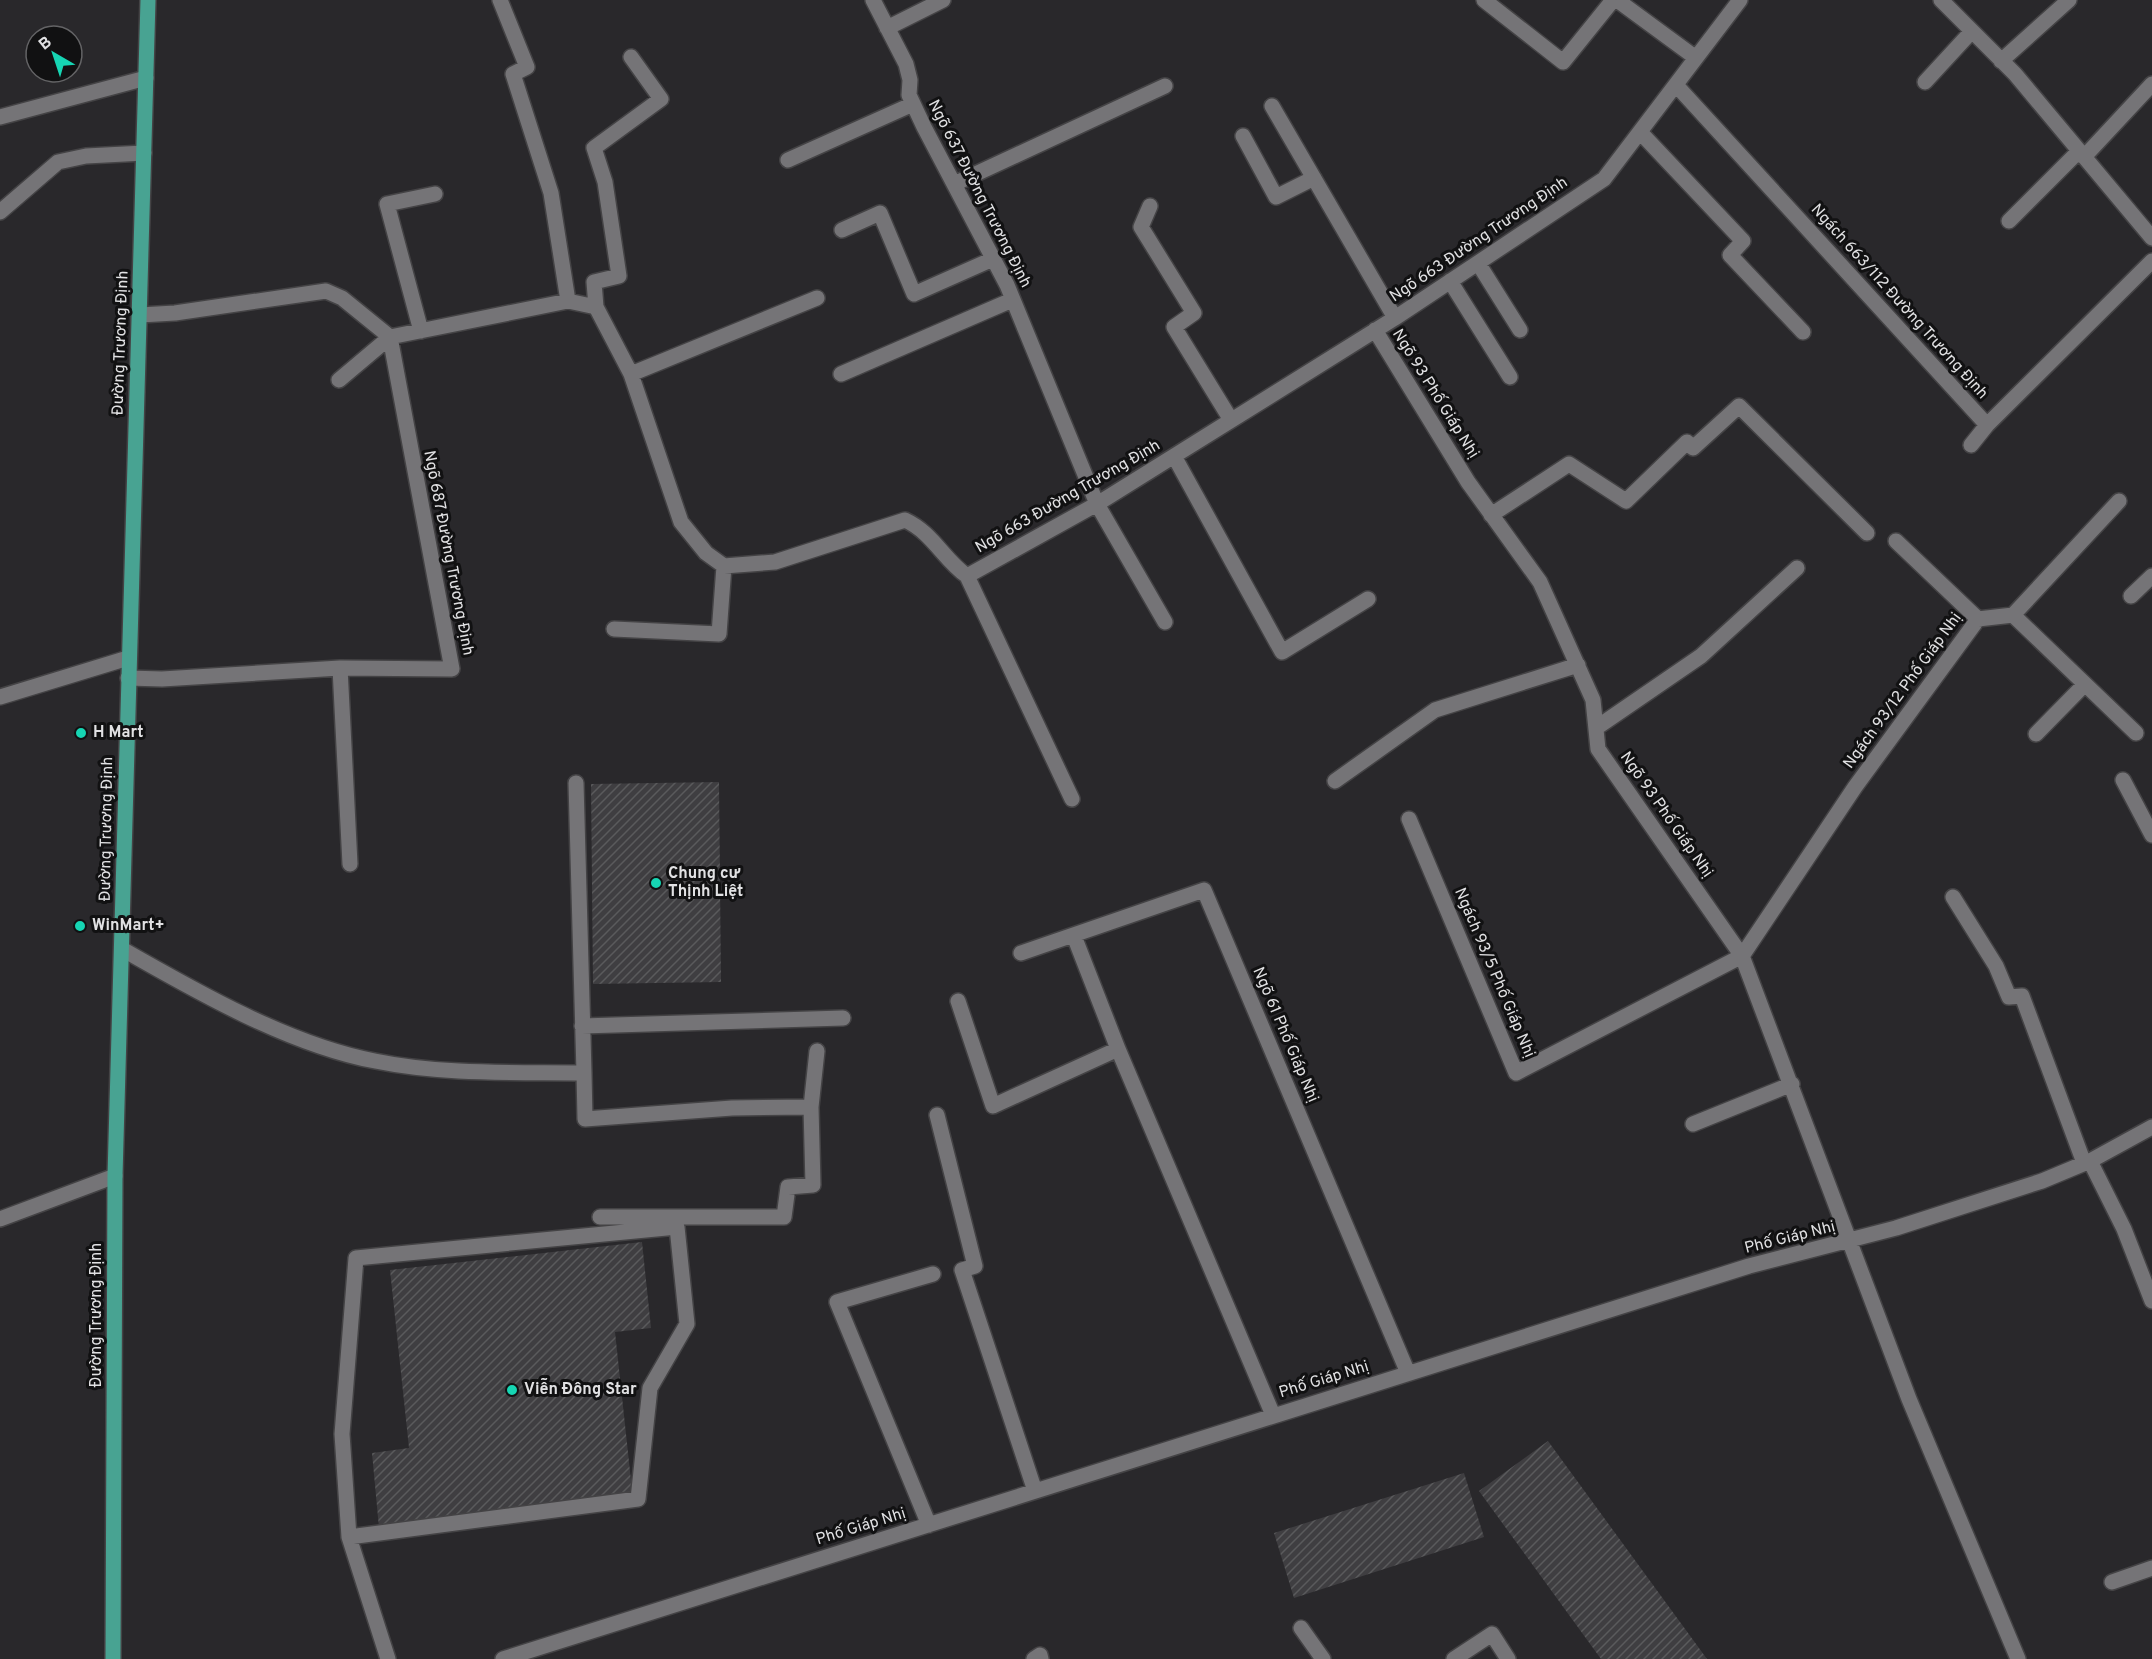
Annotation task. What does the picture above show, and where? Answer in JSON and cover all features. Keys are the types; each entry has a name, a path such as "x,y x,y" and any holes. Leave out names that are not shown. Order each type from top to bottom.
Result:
{"main road":[{"name":"Đường Trương Định","path":"113,1659 115,1176 148,0"}],"street":[{"path":"500,0 527,67 513,74 551,193 568,301"},
{"name":"Ngõ 637 Đường Trương Định","path":"873,0 906,64 910,80 909,95 913,104 1007,285 1097,504 1166,622"},
{"path":"887,28 943,0"},
{"path":"1484,0 1563,62 1615,0 1696,58"},
{"name":"Ngõ 663 Đường Trương Định","path":"724,566 776,562 905,520 921,528 950,564 967,576 1097,504 1395,318 1604,179 1740,0"},
{"path":"1941,0 2001,61 2152,238"},
{"path":"2001,61 2069,0"},
{"path":"1925,82 1972,31"},
{"path":"614,629 719,634 724,566 706,553 681,522 631,374 596,307 594,282 620,276 605,182 594,148 661,99 631,57"},
{"path":"0,117 146,78"},
{"path":"2009,221 2082,154 2152,84"},
{"name":"Ngách 663/112 Đường Trương Định","path":"1676,85 1987,425 2152,261"},
{"path":"954,184 1165,86"},
{"path":"788,160 913,104"},
{"path":"1272,106 1395,318"},
{"path":"1640,132 1743,242 1730,255 1803,332"},
{"path":"1243,136 1276,197 1314,178"},
{"path":"0,212 58,162 86,156 144,153"},
{"path":"421,331 387,204 435,194"},
{"path":"1150,206 1141,227 1194,314 1174,327 1231,420"},
{"path":"842,230 880,213 914,294 993,260"},
{"path":"1478,262 1520,330"},
{"path":"1450,281 1510,377"},
{"path":"140,315 326,291 342,298 390,337"},
{"path":"631,374 817,298"},
{"path":"842,374 1012,300"},
{"path":"339,380 390,337 568,301 596,307"},
{"name":"Ngõ 93 Phố Giáp Nhị","path":"1375,330 1491,515 1540,582 1593,700 1598,749 1742,956 1910,1399 2018,1659"},
{"name":"Ngõ 687 Đường Trương Định","path":"128,678 162,679 340,668 452,669 390,337"},
{"path":"1491,515 1569,464 1626,501 1687,442 1693,448 1739,406 1867,533"},
{"path":"1971,445 1987,425"},
{"path":"1174,456 1282,652 1368,599"},
{"path":"2119,501 2013,615 2136,733"},
{"path":"1896,541 1978,619"},
{"path":"1596,728 1701,656 1797,568"},
{"path":"967,576 1072,800"},
{"path":"2131,596 2152,576"},
{"name":"Ngách 93/12 Phố Giáp Nhị","path":"1742,956 1856,788 1978,619 2013,615"},
{"path":"0,697 128,658"},
{"path":"1335,781 1436,710 1578,665"},
{"path":"340,668 351,864"},
{"path":"2036,734 2085,684"},
{"path":"2123,780 2152,835"},
{"path":"576,783 585,1119 732,1108 811,1107"},
{"name":"Ngách 93/5 Phố Giáp Nhị","path":"1409,819 1516,1073 1742,956"},
{"name":"Ngõ 61 Phố Giáp Nhị","path":"1021,953 1204,890 1408,1373"},
{"path":"1953,897 1996,966 2009,998 2022,996 2087,1162 2124,1229 2152,1301"},
{"path":"1074,936 1118,1049 1274,1415"},
{"path":"122,949 293,1037 373,1061 432,1070 584,1073"},
{"path":"958,1001 993,1106 1118,1049"},
{"path":"582,1026 843,1018"},
{"path":"600,1217 784,1217 788,1187 813,1185 811,1107 817,1051"},
{"path":"1693,1124 1792,1084"},
{"path":"937,1115 975,1266 962,1270 1035,1491"},
{"name":"Phố Giáp Nhị","path":"503,1659 1749,1266 1849,1241 2042,1181 2087,1162 2152,1127"},
{"path":"0,1219 115,1176"},
{"path":"349,1537 638,1499 650,1388 687,1324 677,1227 356,1258 342,1434 349,1537 388,1659"},
{"path":"929,1525 837,1302 933,1274"},
{"path":"2112,1582 2152,1568"},
{"path":"1301,1628 1323,1659"},
{"path":"1454,1659 1492,1634 1508,1659"},
{"path":"1034,1659 1040,1655 1041,1659"}],"building":[{"name":"Chung cư Thịnh Liệt","path":"719,782 721,982 593,984 591,784"},
{"name":"Viễn Đông Star","path":"642,1242 651,1328 615,1332 633,1499 379,1528 372,1453 409,1448 390,1270"},
{"path":"1548,1441 1707,1659 1601,1659 1479,1491"},
{"path":"1464,1473 1484,1537 1294,1598 1274,1533"}],"place":[{"name":"H Mart","path":"81,733"},
{"name":"Chung cư Thịnh Liệt","path":"656,883"},
{"name":"WinMart+","path":"80,926"},
{"name":"Viễn Đông Star","path":"512,1390"}]}
